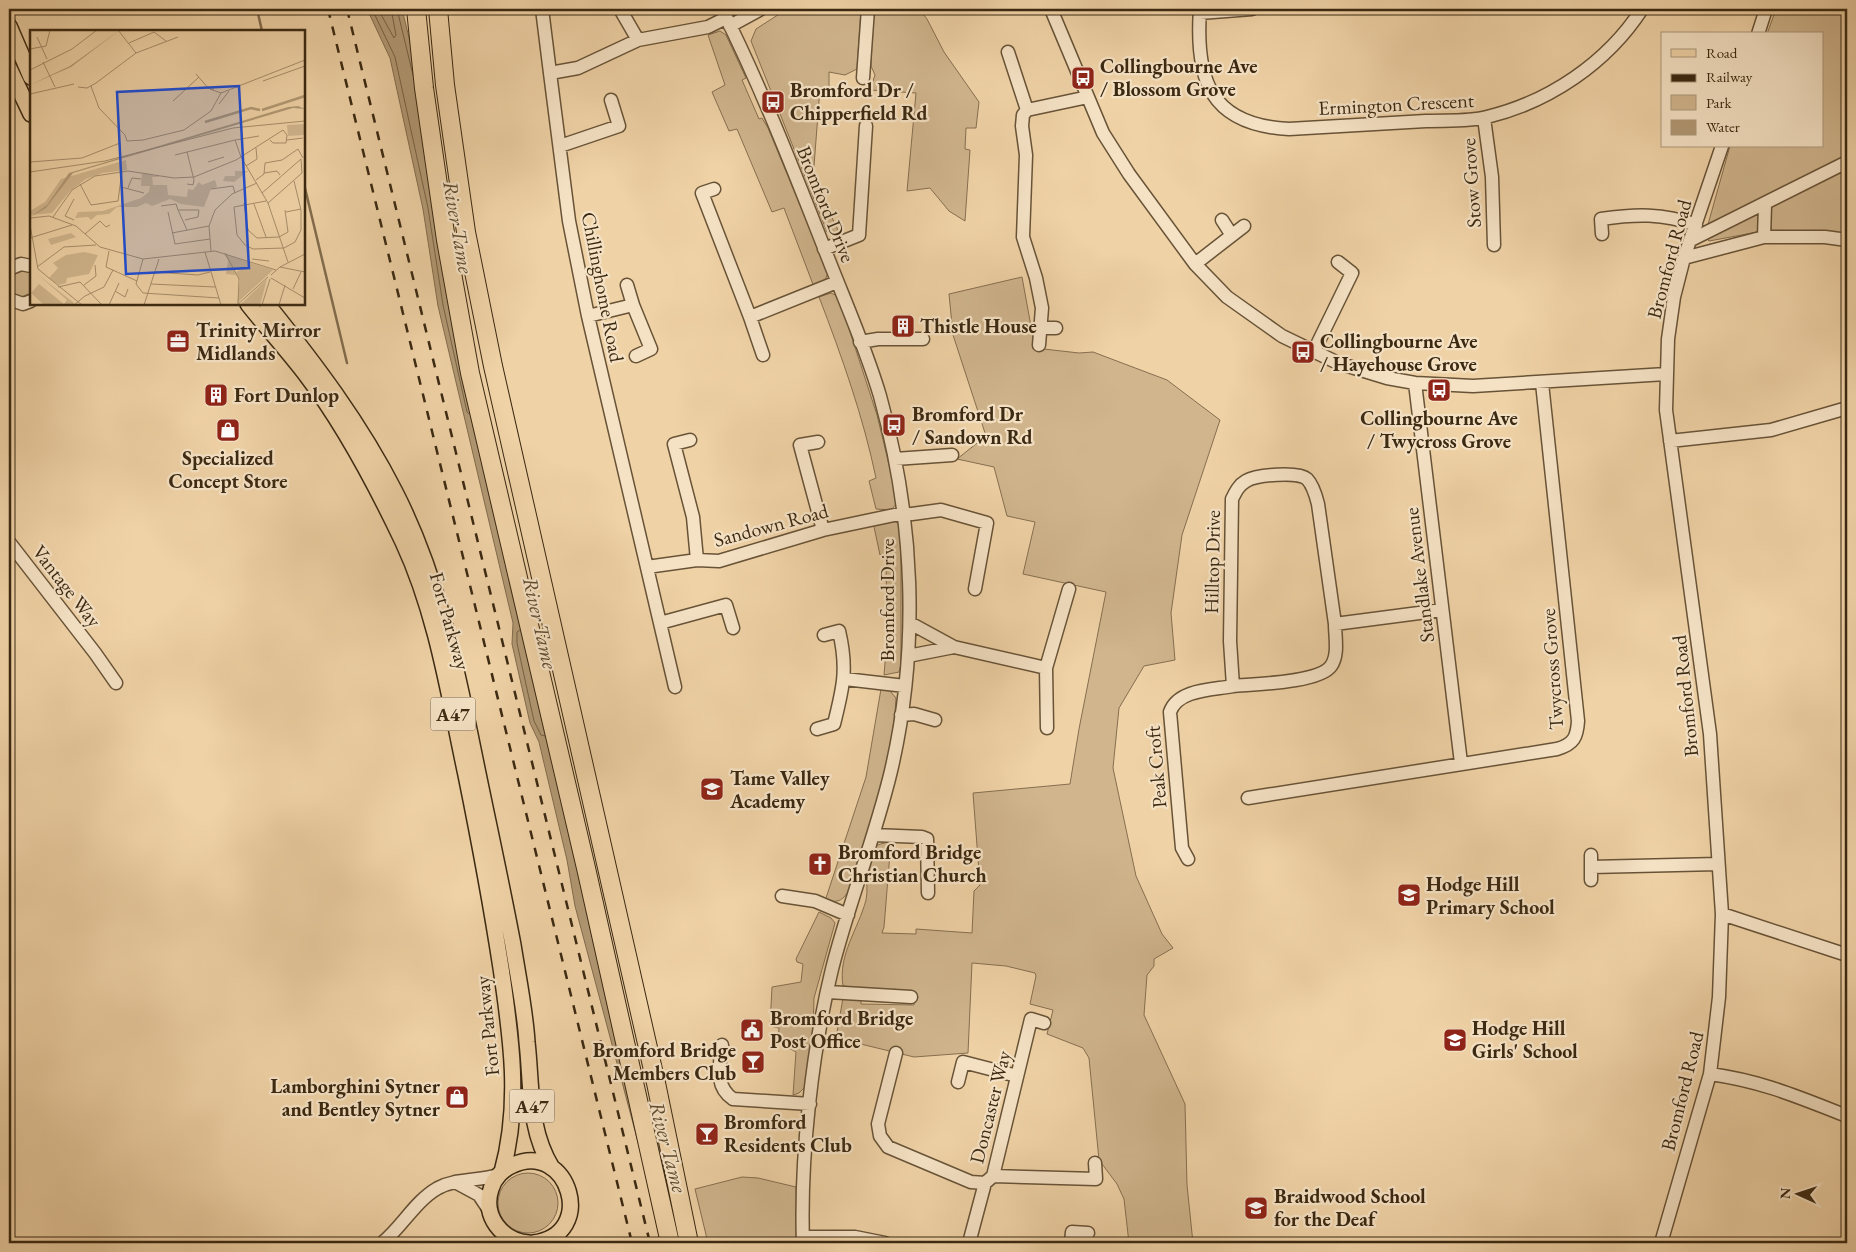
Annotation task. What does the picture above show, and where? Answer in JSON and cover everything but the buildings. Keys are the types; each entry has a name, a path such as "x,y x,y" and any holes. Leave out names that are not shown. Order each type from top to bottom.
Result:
{"highway":[{"path":"416,9 424,88 446,240 470,374 577,830 670,1243"},
{"path":"438,9 445,85 466,232 493,366 652,1064 689,1243"}],"main road":[{"path":"9,26 30,75"},
{"path":"9,68 30,112"},
{"name":"Fort Parkway","path":"249,305 307,377 343,430 403,543 420,583 435,631 489,890 506,1006 514,1083 510,1143 500,1173 491,1187 489,1210"},
{"name":"Fort Parkway","path":"268,305 321,371 359,426 396,493 431,580 459,680 502,887 526,1032 534,1129 544,1155 552,1168 563,1179 571,1197 564,1236 533,1243"},
{"path":"500,1173 512,1165 528,1161 543,1163 552,1168"},
{"path":"489,1210 498,1228 508,1238 522,1243"}],"street":[{"name":"Chillinghome Road","path":"542,9 569,221 588,316 675,687"},
{"path":"620,9 638,40"},
{"path":"550,73 578,68 638,40 708,27 726,17 761,9"},
{"path":"863,78 868,9"},
{"path":"1051,9 1103,133 1129,174 1195,264 1227,297 1252,316 1313,353 1364,372 1415,383 1473,386 1666,374"},
{"path":"1200,11 1252,9"},
{"name":"Ermington Crescent","path":"1200,11 1200,63 1209,87 1232,114 1253,125 1289,129 1484,118 1520,108 1546,97 1575,77 1611,47 1628,29 1642,9"},
{"path":"1759,32 1766,9"},
{"name":"Bromford Drive","path":"726,17 837,282 879,394 895,459 904,513 910,568 908,656 901,715 891,770 874,835 832,970 810,1104 804,1174 803,1240"},
{"path":"1008,52 1027,110"},
{"path":"1039,345 1042,308 1036,278 1023,237 1026,155 1022,126 1023,115 1027,110 1088,97"},
{"path":"560,146 619,126 611,100"},
{"name":"Stow Grove","path":"1484,118 1492,177 1494,245"},
{"path":"824,250 859,235 866,126"},
{"name":"Bromford Road","path":"1661,1243 1710,1074 1719,997 1722,914 1710,734 1692,589 1666,410 1666,374 1669,330 1674,296 1684,258 1721,148"},
{"path":"1690,240 1765,205 1847,162"},
{"path":"714,188 702,193 763,355"},
{"path":"1764,237 1765,205"},
{"path":"1602,234 1601,219 1623,216 1667,216 1696,225"},
{"path":"1222,220 1231,234"},
{"path":"1195,264 1231,234 1244,226"},
{"path":"1684,258 1764,237 1825,237 1847,240"},
{"path":"1313,353 1352,273 1338,262"},
{"path":"9,269 28,263"},
{"path":"750,317 837,282"},
{"path":"627,285 651,349 636,356"},
{"path":"9,299 27,302"},
{"path":"9,312 27,302"},
{"path":"588,316 633,305"},
{"path":"1041,328 1056,328"},
{"path":"860,342 878,339 923,339"},
{"name":"Standlake Avenue","path":"1415,383 1461,763"},
{"name":"Twycross Grove","path":"1248,798 1570,746 1577,731 1542,383"},
{"path":"1670,442 1771,430 1847,408"},
{"path":"690,440 674,444 692,517 697,560"},
{"path":"818,442 800,445 823,530"},
{"path":"895,459 952,455"},
{"name":"Hilltop Drive","path":"1295,473 1306,479 1313,488 1318,504 1335,624 1336,650 1332,665 1324,673 1303,678 1233,686 1230,641 1232,499 1238,487 1248,479 1295,473"},
{"name":"Sandown Road","path":"647,568 697,560 719,562 823,530 904,513 912,514 941,510 987,523 975,589"},
{"name":"Vantage Way","path":"9,542 116,683"},
{"path":"1047,728 1046,668 1069,589"},
{"path":"660,623 726,605 733,628"},
{"path":"1335,624 1442,610"},
{"path":"910,623 954,647 1046,668"},
{"path":"817,729 834,724 845,680 844,652 839,632 824,635"},
{"path":"908,656 954,647"},
{"path":"845,680 905,686"},
{"name":"Peak Croft","path":"1188,859 1182,848 1170,712 1177,701 1187,695 1233,686"},
{"path":"901,715 914,714 935,720"},
{"path":"874,835 922,837 927,839 928,893"},
{"path":"1591,867 1718,864"},
{"path":"782,896 815,902 848,915"},
{"path":"1722,914 1847,956"},
{"path":"828,992 911,997"},
{"name":"Doncaster Way","path":"969,1243 989,1179 1031,1019 1044,1023"},
{"path":"722,1045 719,1083 724,1093 733,1099 810,1104"},
{"path":"896,1053 878,1124 880,1136 888,1147 971,1182 989,1179 1096,1179 1096,1162"},
{"path":"958,1082 963,1062 1017,1076"},
{"path":"1710,1074 1742,1078 1768,1085 1847,1116"},
{"path":"382,1243 424,1199 438,1188 454,1182 500,1173"},
{"path":"454,1182 466,1186 479,1195 489,1210"},
{"path":"1070,1243 1072,1232 1088,1233"},
{"path":"803,1240 855,1237 885,1243"}],"green space":[{"path":"787,9 861,9 857,69 845,75 829,72 829,88 820,88 813,179 839,232 827,232 751,41 756,29"},
{"path":"873,9 919,9 927,19 944,52 979,102 976,128 966,128 965,149 970,150 965,221 949,211 930,188 907,191 916,93 870,90 875,75 871,66"},
{"path":"1776,9 1847,9 1847,235 1771,232 1770,207 1707,228 1729,148 1824,148 1824,32 1768,32"},
{"path":"720,31 726,35 746,78 742,80 759,119 762,118 768,128 828,273 825,280 814,287 784,208 772,212 737,129 729,131 712,92 725,85 708,35"},
{"path":"1761,211 1758,232 1709,241 1706,237"},
{"path":"26,270 30,272 30,293 21,297 13,294 9,289 10,275 13,272"},
{"path":"1022,277 1035,348 1079,353 1093,352 1167,380 1220,420 1182,535 1171,613 1175,660 1144,666 1119,708 1113,768 1136,876 1162,934 1173,948 1154,959 1154,966 1147,975 1144,1015 1185,1104 1187,1185 1193,1243 1129,1243 1124,1199 1117,1184 1099,1160 1089,1058 1083,1048 1047,1034 1053,1010 1030,1004 1035,973 1006,966 972,963 968,1053 914,1057 836,1038 843,998 861,999 861,1004 914,1005 914,995 843,986 843,963 866,900 867,873 874,846 891,841 882,933 916,934 916,929 972,933 974,891 980,885 973,793 1070,784 1106,592 1023,574 1035,522 1007,516 994,467 957,459 986,436 953,335 949,294"},
{"path":"831,293 837,296 840,301 877,415 898,502 891,510 876,509 869,481 876,478 865,432 844,364 819,297"},
{"path":"892,520 899,524 901,531 901,664 899,672 884,675 887,639 886,554 880,555 873,522"},
{"path":"881,689 890,691 896,698 894,722 885,771 849,890 839,900 825,901 866,777"},
{"path":"819,912 831,918 835,923 814,998 813,1032 805,1087 799,1093 793,1095 796,1052 778,1042 779,1028 770,1026 772,987 801,982 803,964 797,962 796,959"},
{"path":"528,1173 545,1178 553,1186 558,1203 553,1220 545,1228 528,1233 511,1228 503,1220 498,1203 503,1186 511,1178"},
{"path":"742,1177 758,1178 796,1187 797,1243 708,1243 695,1189"}],"water":[{"path":"367,9 402,9 431,128 460,303 665,1243 575,906 567,860 539,742 530,723 512,644 513,623 438,306 423,209 390,58"}],"waterway":[{"path":"257,9 262,30"},
{"path":"305,188 347,363"}],"railway":[{"path":"328,9 632,1243"},
{"path":"347,9 650,1243"}],"place":[{"name":"Collingbourne Ave / Blossom Grove","path":"1083,78"},
{"name":"Bromford Dr / Chipperfield Rd","path":"773,102"},
{"name":"Thistle House","path":"903,326"},
{"name":"Trinity Mirror Midlands","path":"178,341"},
{"name":"Collingbourne Ave / Hayehouse Grove","path":"1303,352"},
{"name":"Collingbourne Ave / Twycross Grove","path":"1439,390"},
{"name":"Fort Dunlop","path":"216,395"},
{"name":"Bromford Dr / Sandown Rd","path":"894,425"},
{"name":"Specialized Concept Store","path":"228,430"},
{"name":"Tame Valley Academy","path":"712,789"},
{"name":"Bromford Bridge Christian Church","path":"820,864"},
{"name":"Hodge Hill Primary School","path":"1409,895"},
{"name":"Bromford Bridge Post Office","path":"752,1030"},
{"name":"Hodge Hill Girls' School","path":"1455,1040"},
{"name":"Bromford Bridge Members Club","path":"753,1062"},
{"name":"Lamborghini Sytner and Bentley Sytner","path":"457,1097"},
{"name":"Bromford Residents Club","path":"707,1134"},
{"name":"Braidwood School for the Deaf","path":"1256,1208"}],"water label":[{"name":"River Tame","path":"458,227"},
{"name":"River Tame","path":"540,623"},
{"name":"River Tame","path":"668,1147"}]}
